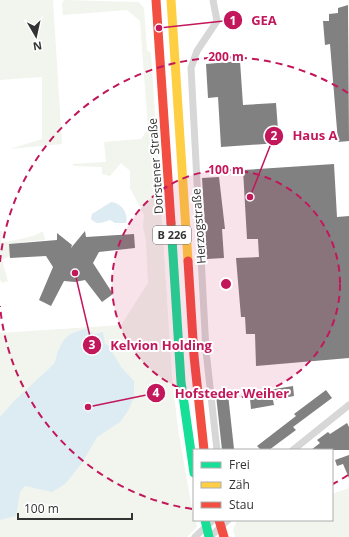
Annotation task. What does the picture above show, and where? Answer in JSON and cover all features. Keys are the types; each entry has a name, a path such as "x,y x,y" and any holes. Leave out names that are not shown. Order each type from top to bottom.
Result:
{"main road":[{"name":"Dorstener Straße","path":"156,0 181,382 193,466"},
{"name":"B 226","path":"171,0 194,356 204,449"},
{"path":"208,522 210,537"},
{"path":"223,522 224,537"}],"street":[{"name":"Herzogstraße","path":"211,1 217,21 197,51 191,68 209,385 217,449"},
{"path":"294,449 349,405"},
{"path":"195,537 208,522"},
{"path":"210,537 223,522"}],"shaded area":[{"path":"0,0 53,0 62,144 10,149 42,139 42,77 0,80"},
{"path":"64,0 139,2 144,8 147,50 151,53 172,377 178,429 193,521 196,521 197,527 187,537 0,537 0,333 121,325 148,283 146,241 143,227 144,215 130,188 130,171 121,163 110,176 102,174 102,167 74,166 72,164 106,162 104,142 141,139 148,129 140,21 127,10 63,15 62,4"},
{"path":"111,202 121,206 125,212 127,219 126,223 115,223 110,220 98,223 91,219 92,214"},
{"path":"0,231 2,231 1,243 29,237 43,231 45,240 23,242 10,256 2,260 8,281 2,283 0,280"},
{"path":"86,329 94,334 103,332 105,344 108,345 121,367 134,381 134,397 128,411 120,422 97,437 82,463 65,484 52,492 25,486 20,492 16,516 0,520 0,417 14,401 54,364 58,351 64,340 73,333"},
{"path":"349,488 349,537 235,537 233,530 237,521 333,521 333,494"}],"building":[{"path":"348,5 349,141 338,142 330,44 325,45 323,21 329,21 329,14 338,13 338,8"},
{"path":"240,61 243,105 276,103 279,143 221,147 218,97 208,98 206,64"},
{"path":"334,164 337,217 349,216 349,358 256,366 255,334 246,334 245,317 241,317 236,258 259,257 258,239 247,239 243,170"},
{"path":"219,177 225,229 222,229 224,258 207,259 202,178"},
{"path":"85,231 86,237 134,234 135,248 99,252 93,263 113,294 102,302 85,280 75,282 64,281 51,306 39,300 53,267 46,256 10,258 9,244 57,240 57,233 72,245 71,248"},
{"path":"293,386 294,396 273,400 274,405 251,409 249,389 255,389 256,392"},
{"path":"326,390 332,398 293,427 296,430 270,449 260,449 257,446 296,416 294,414"},
{"path":"228,394 234,449 222,449 216,395"},
{"path":"347,423 349,427 349,450 312,449 320,443 317,440 328,432 330,434"},
{"path":"349,455 349,478 343,464 337,466 335,460"}],"traffic: fast":[{"path":"171,223 181,382 193,466"},
{"path":"205,521 209,537"}],"traffic: slow":[{"path":"171,0 188,261"}],"traffic: jam":[{"path":"156,0 171,223"},
{"path":"188,261 194,356 204,449"},
{"path":"219,521 224,537"}],"place":[{"name":"GEA","path":"159,28"},
{"name":"Haus A","path":"250,197"},
{"name":"Kelvion Holding","path":"75,273"},
{"name":"Hofsteder Weiher","path":"88,407"}]}
